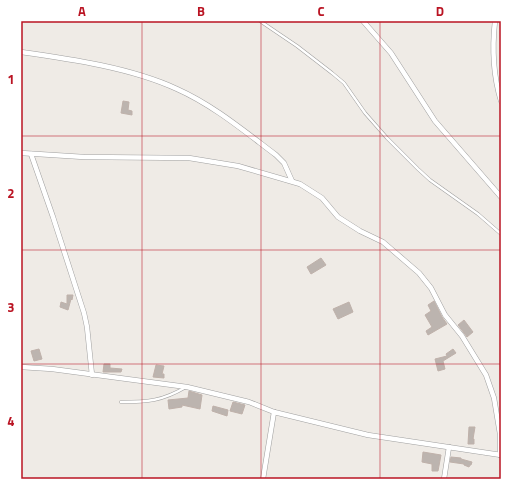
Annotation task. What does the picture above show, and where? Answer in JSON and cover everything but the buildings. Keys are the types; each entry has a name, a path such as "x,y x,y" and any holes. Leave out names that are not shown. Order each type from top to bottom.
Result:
{"street":[{"path":"363,21 390,53 435,121 501,196"},
{"path":"495,21 494,63 496,87 501,101"},
{"path":"21,52 110,68 154,80 176,88 207,105 276,155 284,163 292,181"},
{"path":"21,153 84,157 189,158 238,166 300,184 322,198 338,217 360,231 383,242 419,273 431,288 445,316 462,336 486,375 494,398 500,434 501,455 368,435 274,412 249,402 187,387 92,376 52,369 21,367"},
{"path":"31,154 84,313 87,327 92,376"},
{"path":"263,479 274,412"},
{"path":"444,479 449,447"}],"lane":[{"path":"260,21 303,50 344,83 387,138 418,169 430,180 467,205 501,234"},
{"path":"121,402 146,402 161,399 173,395 187,387"}]}
